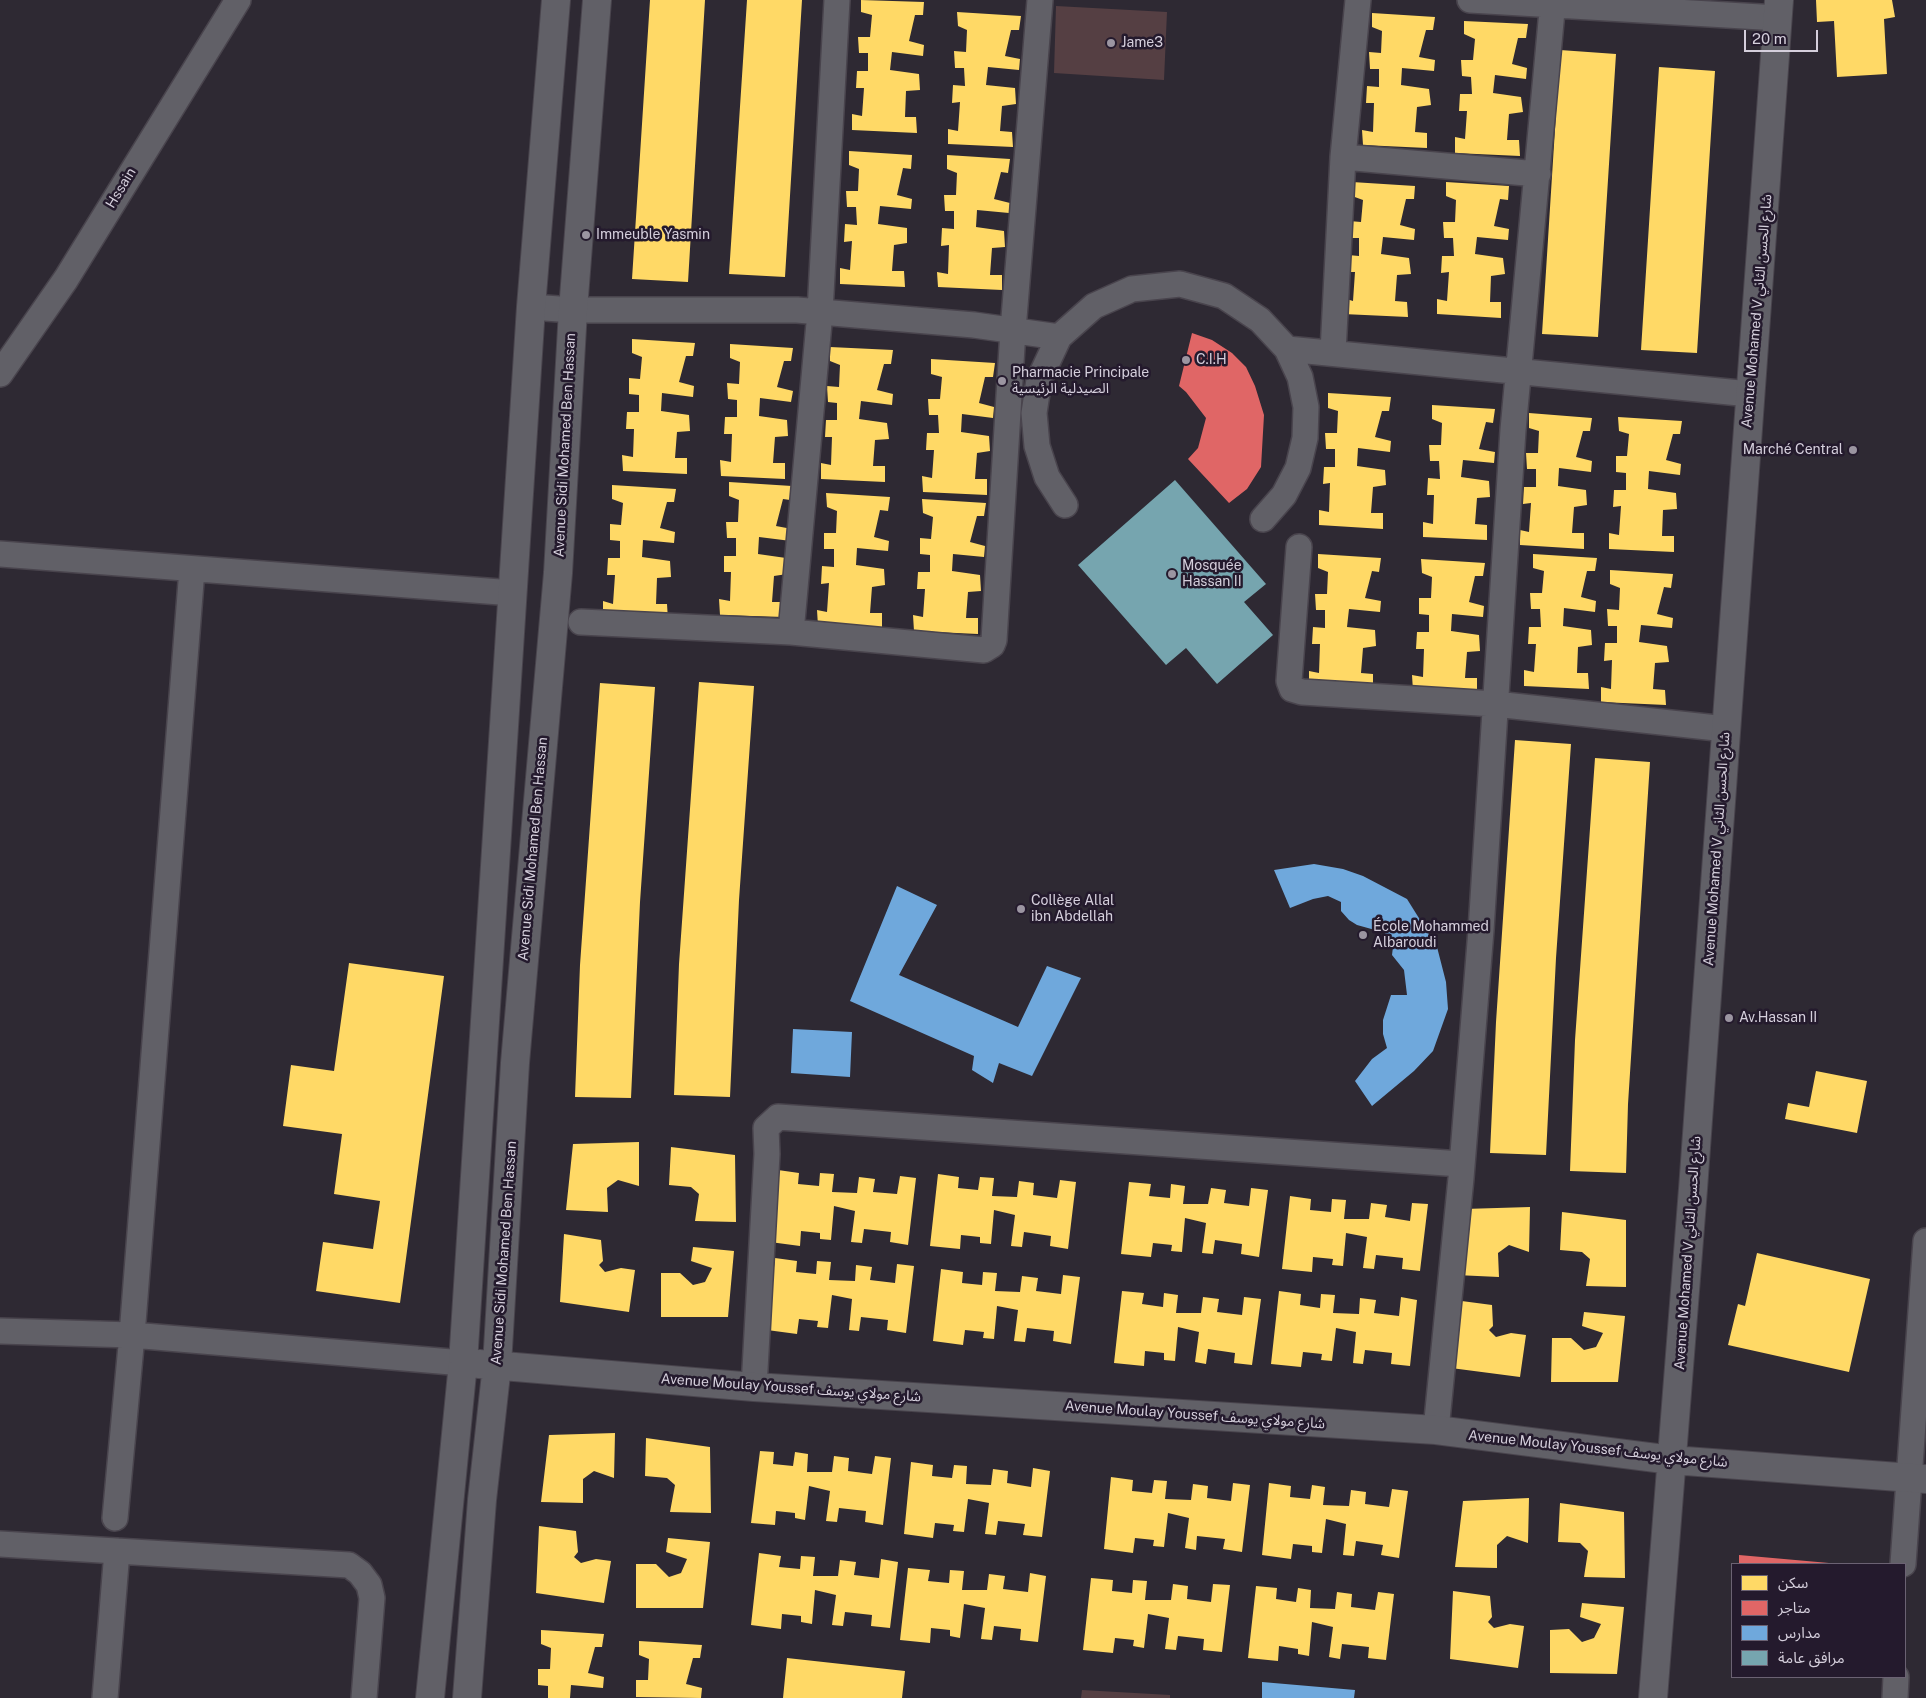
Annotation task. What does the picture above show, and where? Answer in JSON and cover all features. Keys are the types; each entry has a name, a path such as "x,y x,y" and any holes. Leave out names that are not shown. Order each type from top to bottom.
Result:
{"street":[{"name":"Hssain","path":"0,374 66,279 238,0"},
{"path":"430,1698 463,1363 532,307 556,0"},
{"name":"Avenue Sidi Mohamed Ben Hassan","path":"467,1698 482,1500 497,1365 516,1053 558,573 573,310 597,0"},
{"path":"791,632 820,312 837,0"},
{"path":"581,622 791,632 984,650 992,645 994,640 1013,330 1040,0"},
{"path":"1332,352 1343,157 1358,0"},
{"path":"1470,0 1779,9"},
{"path":"1436,1430 1481,930 1512,440 1520,371 1553,3"},
{"name":"Avenue Mohamed V شارع الحسن الثاني","path":"1653,1698 1779,9"},
{"path":"1343,157 1538,174"},
{"path":"1065,505 1048,477 1037,446 1034,413 1040,380 1059,337 1094,306 1132,290 1180,284 1224,296 1260,320 1287,349 1300,377 1306,407 1305,438 1298,468 1284,495 1264,519"},
{"path":"532,307 573,310 797,310 1013,330 1059,337"},
{"path":"1287,349 1750,394"},
{"path":"1299,546 1289,681 1292,689 1302,692 1495,704 1726,729"},
{"path":"0,554 513,593"},
{"path":"115,1518 132,1335 192,569"},
{"path":"754,1387 767,1154 766,1128 778,1117 1461,1164"},
{"path":"1903,1563 1917,1478 1926,1241"},
{"path":"0,1331 132,1335 463,1363"},
{"name":"Avenue Moulay Youssef شارع مولاي يوسف","path":"463,1363 754,1387 1436,1430 1672,1460 1917,1478"},
{"path":"0,1544 349,1565 360,1573 369,1586 372,1598 364,1698"},
{"path":"105,1698 117,1551"},
{"path":"1895,1698 1896,1678"}],"shaded area":[{"name":"Jame3","path":"1056,6 1167,12 1164,80 1054,73"},
{"path":"1082,1690 1170,1695 1170,1698 1081,1698"}],"building: سكن":[{"path":"650,0 705,0 688,282 632,279"},
{"path":"747,0 802,0 785,277 729,274"},
{"path":"861,0 924,2 923,15 915,15 909,41 924,45 923,56 892,52 890,70 919,74 920,90 906,91 905,117 916,117 917,133 852,130 852,114 862,116 864,88 856,88 857,71 868,71 868,53 859,53 858,37 870,37 872,15 861,12"},
{"path":"1816,0 1892,0 1895,17 1884,19 1887,74 1837,77 1834,21 1817,22"},
{"path":"957,12 1021,16 1019,30 1011,30 1005,56 1020,59 1019,70 988,67 986,85 1015,88 1016,104 1002,106 1000,131 1012,132 1013,147 948,144 948,129 958,131 960,102 952,103 953,85 965,86 964,68 955,68 954,51 966,52 967,30 958,26"},
{"path":"1372,13 1435,17 1433,30 1426,30 1419,57 1435,60 1434,71 1402,68 1401,85 1429,89 1431,105 1417,107 1415,132 1427,133 1427,148 1363,145 1362,130 1373,132 1374,103 1366,103 1367,86 1379,87 1379,69 1370,69 1369,52 1381,53 1382,31 1372,27"},
{"path":"1464,21 1528,24 1526,38 1518,38 1512,64 1527,68 1526,79 1495,75 1493,93 1521,97 1523,112 1509,114 1507,140 1519,140 1520,156 1455,153 1455,137 1465,139 1467,111 1459,111 1460,94 1472,94 1471,77 1462,76 1461,60 1473,60 1475,39 1464,34"},
{"path":"1560,50 1616,54 1598,337 1542,334"},
{"path":"1659,67 1715,71 1697,353 1641,350"},
{"path":"849,151 912,155 911,169 903,168 897,195 912,199 911,209 880,206 878,224 907,228 907,243 894,245 892,271 904,271 905,287 840,284 840,268 850,270 852,241 844,242 845,224 857,225 856,207 847,207 846,191 858,191 859,169 849,165"},
{"path":"947,155 1010,159 1008,173 1001,172 994,199 1010,203 1009,213 977,210 976,227 1004,231 1005,247 992,248 990,275 1002,275 1002,290 938,287 937,272 948,274 949,245 941,246 942,228 954,229 954,211 945,211 944,195 956,195 957,173 947,169"},
{"path":"1352,182 1415,186 1414,199 1406,199 1400,225 1415,229 1414,240 1383,237 1381,254 1409,258 1411,274 1397,275 1395,301 1407,302 1408,317 1343,314 1343,298 1353,301 1355,272 1347,272 1348,255 1359,256 1359,238 1350,238 1349,221 1361,222 1363,200 1352,196"},
{"path":"1446,182 1509,186 1508,200 1500,199 1494,226 1509,229 1508,240 1477,237 1475,254 1503,258 1505,274 1491,276 1490,302 1501,302 1501,318 1437,314 1437,299 1447,301 1449,272 1441,273 1442,256 1454,256 1453,238 1444,238 1443,222 1455,222 1456,200 1446,196"},
{"path":"632,339 695,343 693,356 686,356 679,382 694,386 693,397 662,393 661,411 689,415 690,431 677,432 675,458 687,458 687,474 623,471 622,455 633,457 634,429 626,429 627,412 639,412 639,395 629,394 629,378 640,379 642,357 632,353"},
{"path":"730,344 793,348 791,361 784,361 777,387 793,391 791,402 760,398 759,416 787,420 788,436 775,437 773,463 785,463 785,479 721,476 720,460 731,462 732,434 724,434 725,417 737,417 737,400 728,399 727,383 739,384 740,362 730,358"},
{"path":"830,347 893,350 891,364 884,364 877,390 893,394 892,405 861,401 859,419 887,423 889,439 875,440 873,466 885,466 885,482 821,479 821,463 831,465 832,437 825,437 826,420 837,420 837,403 828,402 827,386 839,387 840,365 830,361"},
{"path":"931,359 995,363 993,377 985,377 979,403 994,407 993,418 962,414 961,432 989,436 990,451 977,453 975,479 987,479 987,495 923,492 922,476 932,478 934,450 926,450 927,433 939,433 938,415 929,415 928,399 940,399 942,377 931,374"},
{"path":"1328,393 1391,397 1389,411 1382,411 1375,437 1391,441 1390,452 1358,448 1357,466 1385,470 1386,485 1373,487 1371,513 1383,513 1383,529 1319,525 1319,510 1329,512 1330,483 1323,484 1324,467 1335,467 1335,449 1326,449 1325,433 1337,433 1338,411 1328,408"},
{"path":"1432,405 1495,409 1493,423 1486,422 1479,449 1495,452 1494,463 1463,460 1461,477 1489,481 1490,497 1477,498 1475,524 1487,525 1487,540 1423,537 1423,522 1433,524 1434,495 1427,495 1428,478 1440,479 1439,461 1430,461 1429,445 1441,445 1442,423 1432,419"},
{"path":"1529,413 1592,418 1590,431 1583,431 1576,457 1592,461 1591,472 1559,468 1558,486 1586,490 1587,505 1574,507 1572,533 1584,533 1584,549 1520,545 1520,530 1529,532 1531,503 1523,504 1524,487 1536,487 1536,469 1527,469 1526,453 1538,453 1539,431 1529,428"},
{"path":"1618,417 1682,421 1680,434 1673,434 1666,460 1681,464 1680,475 1649,471 1648,489 1676,493 1677,509 1663,510 1662,536 1674,536 1674,552 1609,549 1609,533 1619,535 1621,506 1613,507 1614,490 1626,490 1626,473 1616,472 1616,456 1627,456 1629,434 1619,431"},
{"path":"729,482 792,486 790,500 783,499 776,526 792,529 791,541 759,537 758,554 786,558 787,574 774,576 772,602 784,602 784,617 720,615 719,599 730,601 731,572 724,572 724,556 736,556 736,538 727,538 726,522 738,522 739,500 729,496"},
{"path":"612,485 676,489 674,502 667,502 660,528 675,532 674,543 643,540 642,557 670,561 671,577 657,578 656,604 667,604 668,620 603,617 603,601 613,604 615,575 607,575 608,558 620,558 620,541 610,540 610,524 621,525 623,503 612,499"},
{"path":"826,493 890,497 888,511 880,510 874,537 889,541 888,551 857,548 856,565 884,569 885,585 872,587 870,613 882,613 882,628 818,626 817,610 827,612 829,583 821,584 822,566 834,567 834,549 824,549 824,533 836,533 837,511 827,507"},
{"path":"922,499 986,503 984,516 977,516 970,542 985,546 984,557 953,554 952,571 980,575 981,591 968,592 966,618 978,618 978,634 914,631 913,615 923,617 925,589 917,589 918,572 930,572 930,555 920,554 920,538 931,539 933,517 923,513"},
{"path":"1318,554 1381,558 1379,572 1372,571 1365,598 1381,601 1380,612 1349,609 1347,627 1375,630 1376,646 1363,648 1361,673 1373,674 1373,690 1309,686 1309,671 1319,673 1320,644 1312,644 1313,627 1325,628 1325,610 1316,610 1315,594 1327,594 1328,572 1318,568"},
{"path":"1533,554 1597,558 1595,571 1587,571 1581,597 1596,601 1595,612 1564,608 1563,626 1591,630 1592,645 1578,647 1577,673 1588,673 1589,689 1524,686 1524,670 1534,672 1536,644 1528,644 1529,627 1541,627 1540,609 1531,609 1530,593 1542,593 1544,571 1533,568"},
{"path":"1421,559 1485,563 1483,576 1475,576 1469,602 1484,606 1483,617 1452,614 1451,631 1479,635 1480,651 1467,652 1465,678 1477,678 1477,694 1413,691 1412,675 1423,677 1424,649 1416,649 1417,632 1429,632 1429,615 1419,614 1419,598 1431,598 1432,577 1422,573"},
{"path":"1610,570 1673,574 1671,588 1664,587 1657,614 1673,618 1672,628 1641,625 1639,642 1667,646 1669,662 1655,663 1653,689 1665,690 1666,705 1601,702 1601,687 1611,689 1612,660 1604,661 1605,643 1617,643 1617,626 1608,626 1607,609 1619,610 1620,588 1610,584"},
{"path":"699,682 754,686 739,900 730,1097 674,1095 679,964"},
{"path":"600,683 655,687 640,902 631,1098 575,1097 580,965"},
{"path":"1515,740 1571,744 1556,958 1546,1155 1490,1153 1496,1022"},
{"path":"1595,758 1650,762 1628,1104 1626,1173 1570,1171 1575,1040"},
{"path":"349,963 444,976 400,1303 316,1291 323,1242 373,1249 380,1201 334,1194 342,1134 283,1126 291,1065 334,1071"},
{"path":"1816,1071 1867,1081 1857,1133 1785,1119 1788,1103 1809,1107"},
{"path":"639,1142 639,1186 618,1180 607,1188 608,1212 566,1210 573,1144"},
{"path":"671,1147 735,1155 736,1222 695,1221 699,1194 691,1187 669,1185"},
{"path":"778,1170 799,1173 798,1184 819,1186 820,1173 834,1174 832,1192 857,1193 859,1177 875,1179 873,1192 897,1194 900,1176 916,1178 908,1245 890,1242 891,1232 864,1229 862,1243 851,1242 855,1211 834,1206 831,1240 820,1239 820,1233 801,1231 800,1246 770,1242"},
{"path":"938,1174 959,1177 958,1188 978,1190 980,1177 994,1178 992,1196 1017,1197 1019,1181 1034,1183 1033,1195 1057,1198 1060,1180 1076,1182 1068,1249 1050,1246 1051,1236 1024,1232 1022,1247 1011,1246 1015,1215 994,1210 991,1244 980,1243 980,1237 961,1235 960,1249 930,1246"},
{"path":"1129,1182 1151,1184 1149,1196 1170,1198 1171,1184 1185,1186 1183,1204 1208,1204 1211,1188 1226,1190 1224,1203 1249,1206 1251,1188 1268,1190 1259,1257 1241,1254 1242,1244 1215,1240 1213,1254 1202,1253 1206,1223 1185,1218 1182,1252 1171,1251 1172,1245 1153,1243 1151,1257 1121,1254"},
{"path":"1290,1196 1311,1199 1310,1210 1331,1212 1332,1199 1346,1200 1344,1219 1369,1219 1371,1203 1387,1205 1385,1217 1410,1221 1412,1203 1428,1204 1420,1271 1402,1269 1403,1258 1376,1255 1374,1269 1363,1268 1367,1237 1346,1233 1343,1266 1332,1265 1333,1259 1313,1257 1312,1272 1282,1269"},
{"path":"1530,1207 1529,1252 1509,1245 1498,1253 1499,1277 1456,1275 1464,1209"},
{"path":"1562,1212 1626,1220 1626,1287 1586,1286 1590,1259 1582,1252 1560,1250"},
{"path":"564,1234 601,1240 603,1261 599,1265 605,1272 621,1268 635,1270 629,1312 560,1302"},
{"path":"693,1247 734,1251 728,1317 661,1317 661,1273 680,1273 693,1285 705,1282 712,1268 691,1261"},
{"path":"1757,1253 1870,1279 1849,1372 1728,1345 1738,1304 1745,1306"},
{"path":"775,1258 797,1261 796,1272 816,1274 817,1261 831,1262 829,1280 855,1281 856,1265 872,1267 870,1280 895,1283 897,1264 914,1266 906,1333 887,1330 888,1320 861,1317 859,1331 849,1330 852,1299 832,1295 828,1328 817,1327 818,1321 799,1319 797,1334 767,1330"},
{"path":"941,1269 963,1272 962,1283 982,1285 983,1272 997,1273 995,1291 1020,1292 1022,1276 1038,1278 1036,1291 1061,1294 1063,1275 1080,1277 1071,1344 1053,1341 1054,1331 1027,1328 1025,1342 1014,1341 1018,1310 997,1306 994,1339 983,1338 984,1332 965,1330 963,1345 933,1341"},
{"path":"1122,1291 1144,1293 1142,1304 1163,1307 1164,1293 1178,1295 1176,1313 1201,1313 1203,1297 1219,1299 1217,1312 1242,1315 1244,1297 1261,1299 1252,1365 1234,1363 1235,1353 1208,1349 1206,1364 1195,1362 1199,1332 1178,1327 1175,1361 1164,1360 1164,1353 1145,1351 1144,1366 1114,1363"},
{"path":"1279,1291 1301,1294 1300,1305 1320,1308 1321,1294 1335,1295 1333,1313 1359,1314 1360,1298 1376,1300 1374,1313 1399,1316 1401,1297 1417,1300 1410,1366 1391,1364 1392,1353 1365,1350 1363,1364 1353,1363 1356,1332 1336,1328 1332,1361 1321,1360 1322,1354 1303,1352 1301,1367 1271,1364"},
{"path":"1454,1300 1492,1305 1493,1326 1489,1330 1496,1337 1511,1333 1526,1335 1520,1377 1451,1368"},
{"path":"1584,1312 1625,1316 1618,1382 1551,1382 1552,1338 1571,1338 1584,1350 1596,1347 1603,1333 1582,1326"},
{"path":"615,1433 614,1478 594,1471 583,1479 583,1503 541,1502 549,1435"},
{"path":"646,1438 710,1447 711,1513 670,1512 675,1485 667,1478 645,1476"},
{"path":"760,1451 774,1452 773,1464 793,1466 795,1452 808,1454 807,1472 832,1472 834,1456 849,1458 848,1471 872,1474 875,1456 891,1458 883,1525 865,1522 866,1511 839,1508 837,1522 826,1521 830,1491 809,1486 805,1520 795,1518 795,1513 776,1511 775,1525 751,1523"},
{"path":"911,1462 933,1465 932,1476 952,1478 954,1465 967,1466 966,1484 991,1485 993,1469 1008,1471 1007,1483 1031,1487 1033,1468 1050,1471 1042,1537 1023,1535 1025,1524 998,1521 996,1535 985,1534 989,1503 968,1499 964,1532 953,1531 954,1525 935,1523 933,1538 904,1534"},
{"path":"1111,1477 1133,1480 1132,1491 1152,1493 1154,1480 1167,1481 1165,1499 1191,1500 1193,1484 1208,1486 1207,1498 1231,1501 1233,1483 1250,1485 1242,1552 1223,1549 1225,1539 1197,1536 1196,1550 1185,1548 1189,1518 1168,1513 1164,1547 1153,1546 1154,1540 1135,1538 1133,1553 1104,1549"},
{"path":"1269,1483 1291,1486 1290,1497 1310,1499 1312,1485 1325,1487 1323,1505 1349,1506 1351,1490 1366,1492 1365,1504 1389,1507 1392,1489 1408,1491 1399,1558 1381,1555 1383,1545 1356,1541 1354,1556 1343,1555 1346,1524 1326,1519 1322,1553 1312,1552 1312,1546 1293,1544 1291,1559 1262,1555"},
{"path":"1529,1498 1528,1543 1507,1536 1497,1545 1497,1568 1455,1567 1463,1501"},
{"path":"1560,1503 1624,1512 1625,1578 1584,1577 1588,1551 1580,1543 1558,1542"},
{"path":"539,1526 576,1531 578,1552 574,1557 581,1563 596,1559 611,1561 604,1603 536,1593"},
{"path":"668,1538 710,1542 703,1608 636,1608 636,1564 656,1564 669,1577 681,1573 687,1559 666,1552"},
{"path":"759,1553 781,1556 779,1567 800,1569 801,1556 815,1557 813,1576 838,1576 840,1560 856,1562 854,1575 879,1578 881,1559 898,1562 890,1628 871,1626 872,1615 845,1612 843,1626 832,1625 836,1595 815,1590 812,1624 801,1622 801,1616 782,1614 781,1629 751,1625"},
{"path":"908,1568 930,1570 928,1581 949,1583 950,1570 964,1571 962,1590 987,1590 989,1574 1005,1576 1003,1589 1028,1592 1030,1573 1046,1576 1038,1642 1020,1640 1021,1629 994,1626 992,1640 981,1639 985,1608 964,1604 960,1638 950,1636 950,1630 931,1628 930,1643 900,1640"},
{"path":"1091,1578 1113,1580 1112,1591 1132,1593 1133,1580 1147,1581 1145,1600 1171,1600 1173,1584 1188,1586 1187,1599 1211,1602 1213,1584 1230,1585 1222,1652 1203,1650 1204,1639 1178,1636 1176,1650 1165,1649 1169,1618 1148,1614 1144,1648 1133,1646 1134,1640 1115,1638 1113,1653 1083,1650"},
{"path":"1256,1586 1277,1588 1276,1599 1296,1602 1298,1588 1311,1590 1310,1608 1335,1609 1337,1592 1352,1594 1351,1607 1375,1610 1378,1592 1394,1594 1386,1660 1368,1658 1369,1647 1342,1644 1340,1659 1329,1657 1333,1627 1312,1622 1309,1656 1298,1654 1298,1649 1279,1646 1278,1661 1248,1658"},
{"path":"1453,1591 1490,1596 1492,1617 1488,1622 1494,1628 1510,1624 1524,1626 1518,1668 1450,1659"},
{"path":"1582,1603 1624,1607 1617,1674 1550,1673 1550,1630 1569,1629 1582,1642 1594,1638 1601,1624 1580,1617"},
{"path":"541,1630 604,1634 602,1647 595,1647 588,1673 604,1677 603,1688 571,1685 570,1698 548,1698 548,1686 538,1685 538,1669 550,1669 551,1648 541,1644"},
{"path":"639,1641 702,1645 700,1658 693,1658 686,1684 702,1688 701,1698 636,1697 636,1680 648,1680 649,1659 639,1655"},
{"path":"787,1658 905,1671 902,1698 783,1698"}],"building: متاجر":[{"path":"1192,333 1212,340 1232,353 1246,367 1255,386 1264,415 1261,467 1247,489 1229,503 1188,459 1198,448 1206,418 1179,386"},
{"path":"1739,1555 1829,1563 1739,1563"}],"building: مدارس":[{"path":"1314,864 1343,869 1363,876 1407,899 1437,947 1446,982 1448,1009 1433,1051 1414,1071 1372,1106 1355,1081 1372,1059 1387,1048 1383,1034 1383,1020 1391,995 1407,995 1404,970 1392,955 1393,947 1381,927 1375,930 1357,925 1349,920 1341,911 1341,902 1328,896 1313,899 1290,908 1274,870"},
{"path":"897,886 937,905 899,975 1018,1027 1047,966 1081,978 1032,1076 999,1063 993,1083 972,1070 974,1056 850,1001"},
{"path":"793,1029 852,1032 850,1077 791,1073"},
{"path":"1262,1682 1355,1690 1354,1698 1262,1698"}],"building: مرافق عامة":[{"name":"Mosquée Hassan II","path":"1175,480 1266,584 1244,602 1273,635 1217,684 1186,648 1166,665 1078,565"}],"place":[{"name":"Jame3","path":"1111,43"},
{"name":"Immeuble Yasmin","path":"586,235"},
{"name":"C.I.H","path":"1186,360"},
{"name":"Pharmacie Principale الصيدلية الرئيسية","path":"1002,381"},
{"name":"Marché Central","path":"1853,450"},
{"name":"Mosquée Hassan II","path":"1172,574"},
{"name":"Collège Allal ibn Abdellah","path":"1021,909"},
{"name":"École Mohammed Albaroudi","path":"1363,935"},
{"name":"Av.Hassan II","path":"1729,1018"}]}
